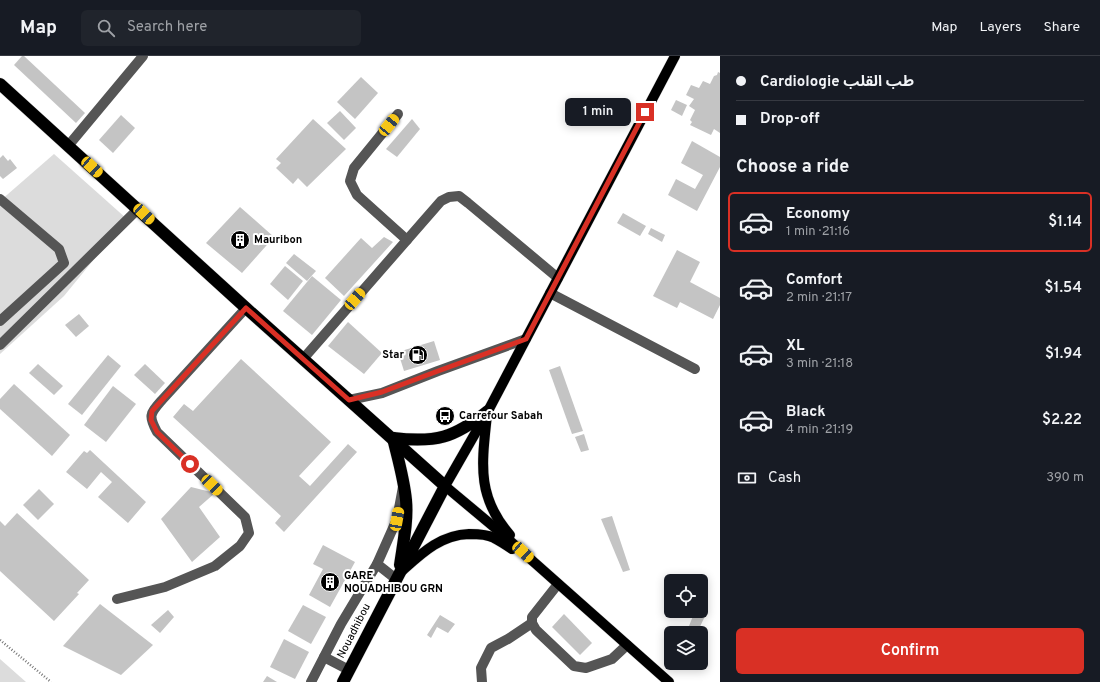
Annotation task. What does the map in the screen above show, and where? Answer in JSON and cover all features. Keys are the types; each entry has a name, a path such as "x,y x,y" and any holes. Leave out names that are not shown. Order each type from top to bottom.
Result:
{"highway":[{"path":"0,84 246,308 446,486"},
{"path":"393,438 415,441 437,439 453,434 471,425 488,411"},
{"path":"393,438 404,481 406,501 405,526 398,576"},
{"name":"Nouadhibou","path":"343,682 446,486"}],"main road":[{"path":"669,682 446,486 488,411 675,56"},
{"path":"488,411 482,466 482,473 488,499 505,529 534,563"},
{"path":"398,576 425,550 438,542 451,537 466,534 478,534 492,537 534,563"}],"street":[{"path":"68,146 143,56"},
{"path":"398,114 354,168 350,181 357,195 407,240"},
{"path":"303,358 441,201 449,197 459,196 558,278"},
{"path":"0,199 58,249 64,263 0,321"},
{"path":"0,345 138,209"},
{"path":"550,293 696,369"},
{"path":"117,599 165,587 215,566 240,546 249,532 245,517 157,432 151,420 152,411 246,308"},
{"path":"349,400 382,392 526,339"},
{"path":"311,682 341,624 377,564 397,519 404,481"},
{"path":"377,564 398,576"},
{"path":"558,584 532,617 532,623 536,630 574,666 586,668 612,659 627,645"},
{"path":"482,682 481,668 491,648 532,623"},
{"path":"324,658 349,670"}],"path":[{"path":"0,640 51,682"}],"shaded area":[{"path":"54,154 127,219 64,296 0,354 0,201"},
{"path":"0,659 26,682 0,682"}],"building":[{"path":"22,56 24,56 85,113 76,123 14,65"},
{"path":"718,72 720,73 720,133 714,129 711,135 690,125 692,122 690,120 695,110 689,106 694,99 686,95 691,85 699,88 703,81 710,84"},
{"path":"361,77 378,93 355,119 337,102"},
{"path":"676,100 687,105 682,116 671,110"},
{"path":"340,111 356,128 344,140 327,123"},
{"path":"121,115 135,128 113,153 99,140"},
{"path":"313,119 346,149 307,187 298,178 293,184 276,168 281,163 276,159"},
{"path":"412,119 420,129 397,157 386,149"},
{"path":"692,141 720,157 720,167 697,211 668,195 676,179 695,189 703,175 681,163"},
{"path":"3,155 8,161 10,159 17,168 3,179 0,176 0,158"},
{"name":"Mauribon","path":"240,207 274,237 242,273 206,243"},
{"path":"623,213 646,226 640,236 617,223"},
{"path":"651,228 665,235 662,242 648,234"},
{"path":"384,237 393,242 344,296 325,278 361,238 372,248"},
{"path":"677,250 700,262 690,282 720,298 720,305 713,319 680,302 677,308 653,296"},
{"path":"294,254 316,271 307,281 286,263"},
{"path":"285,266 303,281 288,300 270,284"},
{"path":"312,276 341,300 312,335 283,311"},
{"path":"79,314 89,326 76,337 65,325"},
{"path":"348,322 382,353 364,374 328,346"},
{"path":"434,341 440,360 404,371 398,352"},
{"path":"108,355 121,366 82,415 68,404"},
{"path":"241,359 331,442 299,476 310,486 348,444 357,452 284,532 275,523 281,516 173,417 184,404 193,411"},
{"path":"38,364 63,386 54,395 29,373"},
{"path":"145,364 165,383 155,394 134,375"},
{"path":"560,366 583,431 572,434 549,370"},
{"path":"14,384 70,435 52,456 0,409 0,399"},
{"path":"113,386 136,404 106,442 84,425"},
{"path":"584,434 589,450 581,452 575,437"},
{"path":"90,450 146,502 128,523 98,497 112,482 101,472 87,489 66,472 84,451 87,453"},
{"path":"191,487 215,493 199,507 220,537 192,562 161,519"},
{"path":"39,489 54,504 38,520 23,505"},
{"path":"17,513 89,580 77,593 79,594 54,621 0,571 0,521 5,526"},
{"path":"612,516 630,570 623,572 601,519"},
{"name":"GARE NOUADHIBOU GRN","path":"323,545 355,562 330,607 309,595 323,569 313,564"},
{"path":"100,604 153,645 121,675 63,646"},
{"path":"303,605 326,617 311,644 288,631"},
{"path":"168,610 174,617 160,633 151,625"},
{"path":"564,614 592,643 580,655 552,627"},
{"path":"440,615 455,624 448,633 437,627 431,638 427,635"},
{"path":"692,618 704,618 700,626 689,626"},
{"path":"284,639 309,652 295,679 270,667"},
{"path":"267,676 277,682 263,682"}],"place":[{"name":"Mauribon","path":"240,240"},
{"name":"Star","path":"418,355"},
{"name":"Carrefour Sabah","path":"445,416"},
{"name":"GARE NOUADHIBOU GRN","path":"330,582"}],"route":[{"path":"190,464 157,432 151,420 152,411 246,308 349,400 382,392 526,339 645,112"}]}
